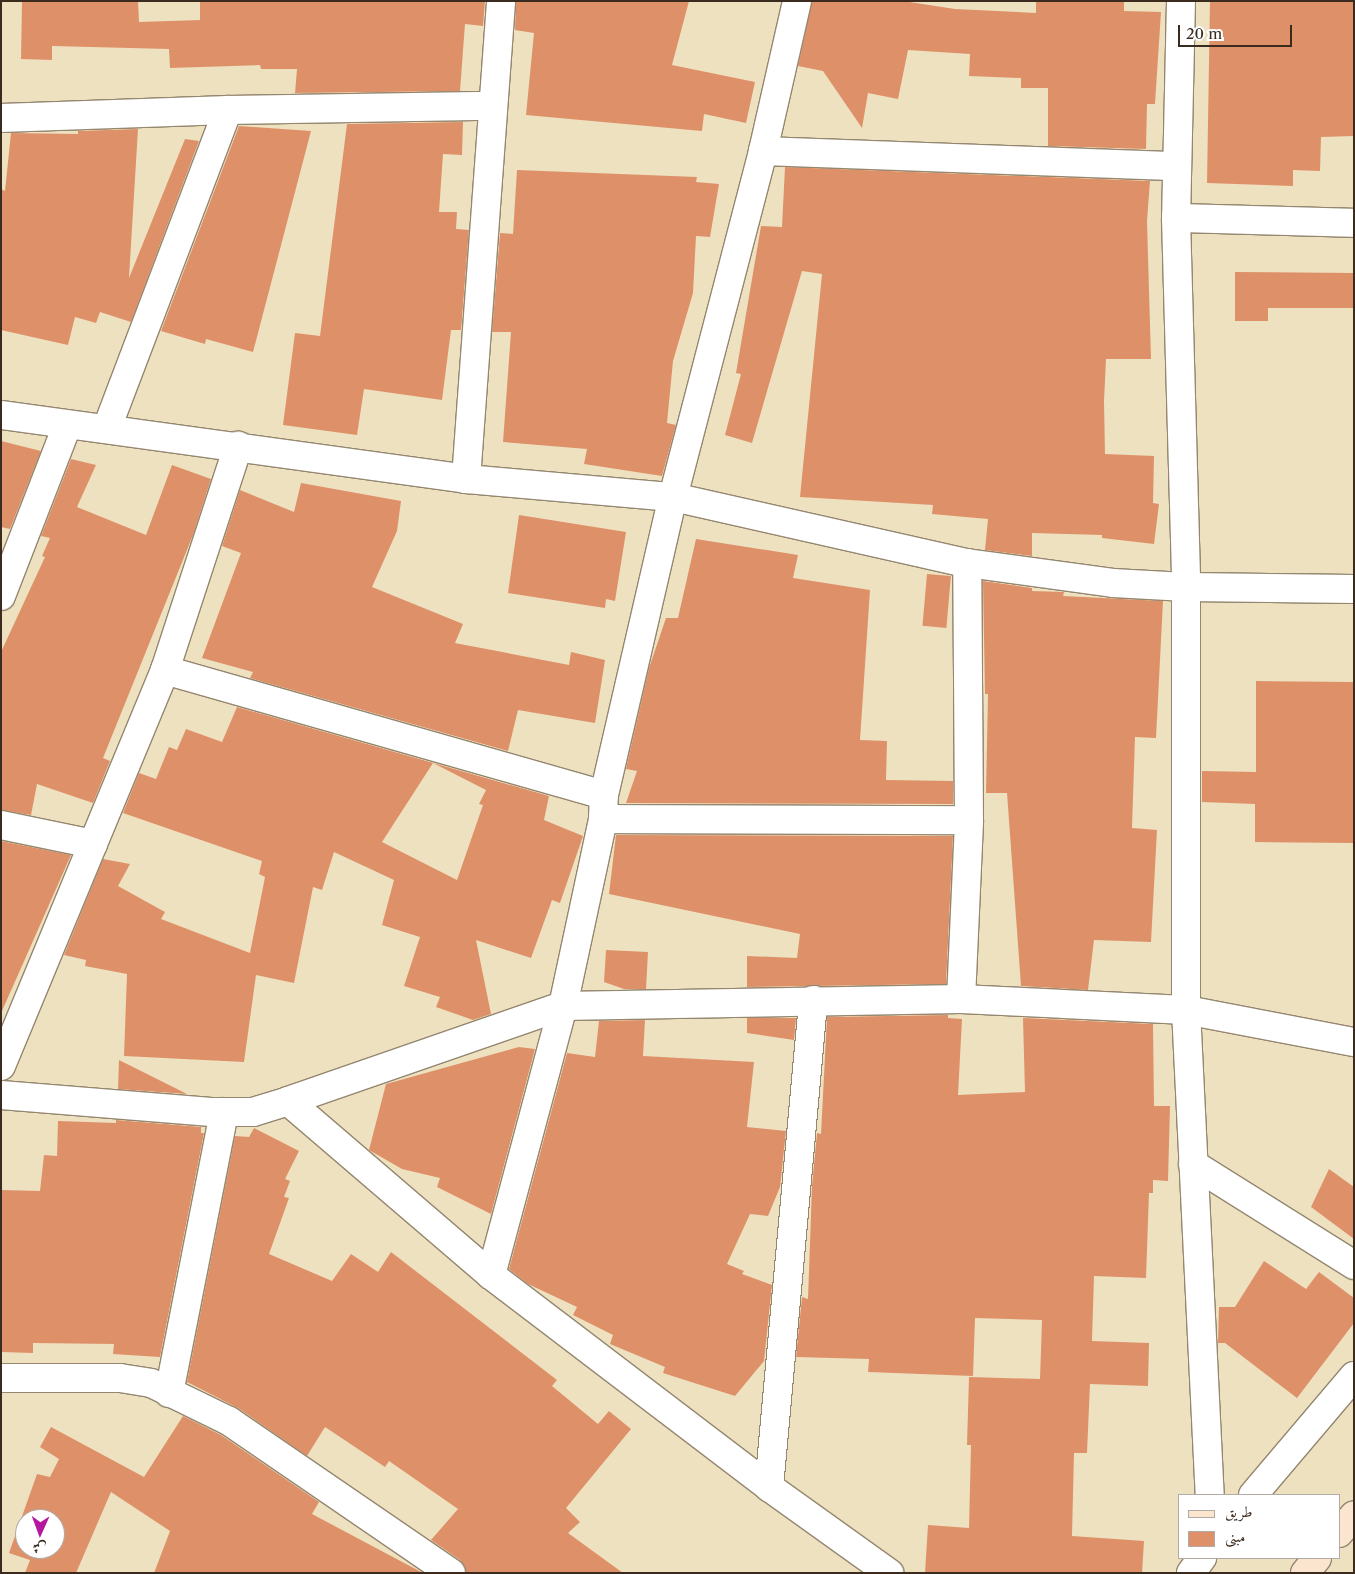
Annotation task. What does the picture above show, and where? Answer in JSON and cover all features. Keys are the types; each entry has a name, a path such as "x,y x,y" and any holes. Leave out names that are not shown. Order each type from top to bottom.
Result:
{"main road":[{"path":"1340,1531 1354,1515"},
{"path":"1305,1573 1317,1559"}],"street":[{"path":"466,480 501,1"},
{"path":"491,1275 563,1006 604,807 673,497 762,151 797,1"},
{"path":"1181,1 1176,218 1186,587 1186,1010 1210,1494"},
{"path":"1,118 228,110 492,106"},
{"path":"107,428 228,110"},
{"path":"762,151 1177,166"},
{"path":"1176,218 1354,223"},
{"path":"1,414 68,426 107,428 466,480 673,497 968,562 1113,583 1186,587 1354,589"},
{"path":"1,596 68,426"},
{"path":"1,1066 165,670 238,446"},
{"path":"961,999 969,820 968,562"},
{"path":"165,670 604,807 969,820"},
{"path":"1,825 93,844"},
{"path":"1,1095 224,1112 253,1112 563,1006 813,1000 961,999 1186,1010 1354,1042"},
{"path":"769,1487 813,1000"},
{"path":"288,1101 491,1275 769,1487 888,1573"},
{"path":"169,1393 224,1112"},
{"path":"1193,1164 1354,1265"},
{"path":"1254,1494 1354,1376"},
{"path":"1,1378 120,1378 151,1383 229,1421 451,1573"},
{"path":"1191,1573 1201,1559"}],"building":[{"path":"22,1 138,1 139,22 200,20 200,1 485,1 483,26 465,24 460,91 295,93 297,69 261,69 260,65 170,68 169,49 52,46 52,60 21,59"},
{"path":"516,1 689,1 672,65 755,82 746,123 704,114 702,131 526,115 534,33 515,30"},
{"path":"812,1 903,1 955,9 1036,13 1036,1 1124,1 1124,11 1161,12 1155,104 1147,104 1146,149 1048,146 1048,88 1021,88 1021,78 969,76 970,54 908,50 898,99 868,93 862,128 823,71 798,66"},
{"path":"1210,1 1354,1 1354,136 1321,137 1320,171 1293,170 1293,186 1207,183"},
{"path":"463,122 462,155 443,154 439,212 457,212 456,229 469,230 461,330 451,330 442,400 364,389 357,435 283,425 295,333 320,336 347,124"},
{"path":"239,126 311,131 253,352 206,339 205,344 161,331"},
{"path":"138,129 129,278 185,139 199,141 131,322 100,312 96,323 75,317 68,345 1,330 1,189 5,191 11,133 78,134 78,131"},
{"path":"785,167 1150,181 1147,221 1151,359 1106,359 1104,401 1105,454 1154,456 1153,503 1159,504 1154,544 1102,538 1102,535 1032,533 1032,556 985,550 988,519 932,514 933,505 800,497 822,274 802,271 752,443 725,435 741,374 736,373 761,226 782,227"},
{"path":"517,170 697,177 696,182 719,184 710,237 696,236 693,293 673,361 667,423 676,425 662,476 584,464 587,449 503,442 511,332 492,332 500,233 513,234"},
{"path":"1235,272 1354,273 1354,308 1268,308 1268,321 1235,321"},
{"path":"1,441 41,451 10,529 1,527"},
{"path":"71,459 96,465 77,507 146,535 172,465 211,479 193,535 103,758 110,761 93,803 37,784 31,815 1,810 1,652 45,557 42,556 50,538 41,536"},
{"path":"301,483 401,501 397,531 372,587 463,624 455,643 569,665 571,652 605,660 595,723 518,710 508,751 250,678 253,672 202,658 241,553 222,546 240,490 294,512"},
{"path":"519,515 626,532 615,601 606,599 605,608 508,593"},
{"path":"696,539 798,555 793,578 870,590 860,740 887,741 886,780 953,781 953,804 626,803 637,771 626,769 649,668 666,618 678,618"},
{"path":"927,574 951,576 946,628 922,626"},
{"path":"983,581 1032,588 1032,591 1064,592 1063,596 1163,601 1156,738 1135,737 1132,828 1157,830 1151,942 1094,940 1088,990 1021,986 1007,793 986,793 988,694 985,694"},
{"path":"1256,681 1354,682 1354,843 1255,842 1255,804 1202,802 1202,771 1256,772"},
{"path":"237,707 549,796 544,820 583,836 560,903 552,900 531,958 476,940 491,1014 473,1020 436,1007 440,997 404,986 420,937 382,925 394,880 334,852 322,890 313,887 294,983 256,975 244,1062 124,1056 127,974 85,966 86,960 64,955 103,859 130,864 118,886 165,912 161,919 250,953 265,877 259,874 262,861 123,813 139,773 156,779 169,747 177,750 186,729 222,742","holes":["433,763 486,790 479,804 483,805 457,880 382,842"]},
{"path":"616,835 953,836 946,984 747,987 747,956 797,958 800,934 609,894"},
{"path":"1,841 71,855 2,1011 1,1011"},
{"path":"606,950 648,952 646,989 624,989 604,982"},
{"path":"948,1015 948,1018 962,1019 958,1095 1025,1092 1023,1018 1153,1024 1154,1106 1170,1106 1168,1181 1153,1180 1153,1193 1149,1193 1146,1278 1094,1276 1092,1341 1149,1343 1148,1386 1090,1384 1087,1453 1074,1453 1072,1536 1144,1541 1142,1573 925,1573 928,1525 969,1528 971,1445 967,1445 969,1377 1040,1379 1042,1320 975,1318 973,1376 868,1372 869,1359 796,1357 802,1297 808,1299 812,1186 817,1133 821,1134 827,1017"},
{"path":"747,1018 796,1018 794,1040 747,1033"},
{"path":"645,1020 643,1056 754,1062 747,1127 786,1131 780,1187 768,1216 750,1214 727,1264 744,1271 742,1274 772,1285 764,1361 735,1396 663,1373 665,1367 610,1344 613,1335 573,1315 577,1307 528,1284 509,1269 567,1053 595,1057 599,1021"},
{"path":"519,1047 535,1049 491,1214 437,1187 440,1178 402,1169 369,1150 386,1084"},
{"path":"119,1060 187,1094 118,1089"},
{"path":"116,1120 201,1127 201,1133 204,1133 160,1357 113,1354 114,1344 33,1343 33,1353 1,1352 1,1190 40,1191 44,1155 57,1156 58,1121 116,1123"},
{"path":"254,1128 299,1151 285,1179 290,1181 284,1197 289,1198 269,1254 332,1281 351,1254 378,1272 391,1252 557,1380 552,1386 598,1424 609,1411 631,1429 566,1508 580,1522 568,1533 623,1573 466,1573 460,1560 431,1540 458,1509 389,1461 385,1467 325,1427 307,1456 238,1408 187,1382 235,1136 249,1137"},
{"path":"1329,1169 1354,1187 1354,1239 1311,1207"},
{"path":"1264,1261 1306,1289 1319,1272 1354,1298 1354,1323 1297,1398 1225,1343 1218,1343 1219,1307 1235,1307"},
{"path":"183,1416 221,1435 319,1502 312,1514 423,1573 154,1573 170,1531 111,1492 76,1573 25,1573 30,1560 27,1559 65,1559 65,1509 25,1509 37,1474 50,1477 59,1459 40,1447 51,1427 144,1477"},
{"path":"15,1536 15,1555 9,1553"}]}
